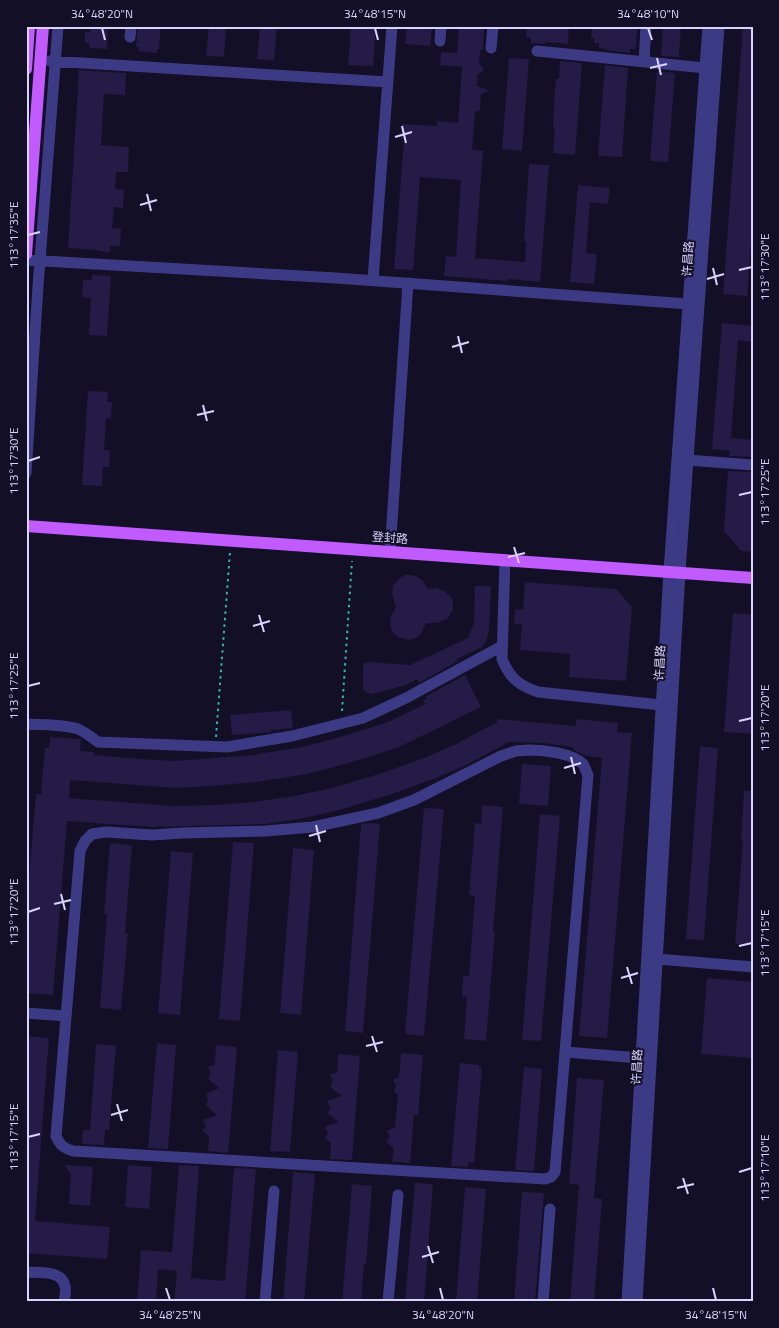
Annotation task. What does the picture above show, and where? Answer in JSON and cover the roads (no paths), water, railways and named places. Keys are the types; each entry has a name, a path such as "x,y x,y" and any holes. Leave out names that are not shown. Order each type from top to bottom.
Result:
{"main road":[{"path":"26,69 29,26"},
{"path":"26,254 43,26"},
{"name":"登封路","path":"26,526 753,578"}],"street":[{"path":"26,473 58,26"},
{"path":"373,280 392,26"},
{"path":"440,41 441,26"},
{"path":"492,48 493,26"},
{"path":"644,62 646,26"},
{"name":"许昌路","path":"637,1302 688,304 708,26"},
{"name":"许昌路","path":"627,1302 662,705 674,571 687,460 719,26"},
{"path":"537,52 705,68"},
{"path":"41,60 388,82"},
{"path":"26,260 373,280 688,304"},
{"path":"390,552 408,283"},
{"path":"687,460 753,465"},
{"path":"505,560 502,659 508,672 516,682 538,692 662,705"},
{"path":"26,724 77,729 98,742 227,747 274,740 363,718 502,646"},
{"path":"543,750 559,753 573,758 583,765 588,775 554,1172 551,1177 545,1179 65,1149 59,1143 56,1136 66,1016 80,851 85,841 92,834 117,832 152,835 313,828 378,813 414,800 501,756 516,751 543,750"},
{"path":"656,959 753,967"},
{"path":"26,1013 66,1016"},
{"path":"565,1052 640,1058"},
{"path":"265,1302 274,1191"},
{"path":"388,1302 398,1195"},
{"path":"543,1302 550,1209"},
{"path":"26,1272 60,1276 65,1286 64,1302"}]}
